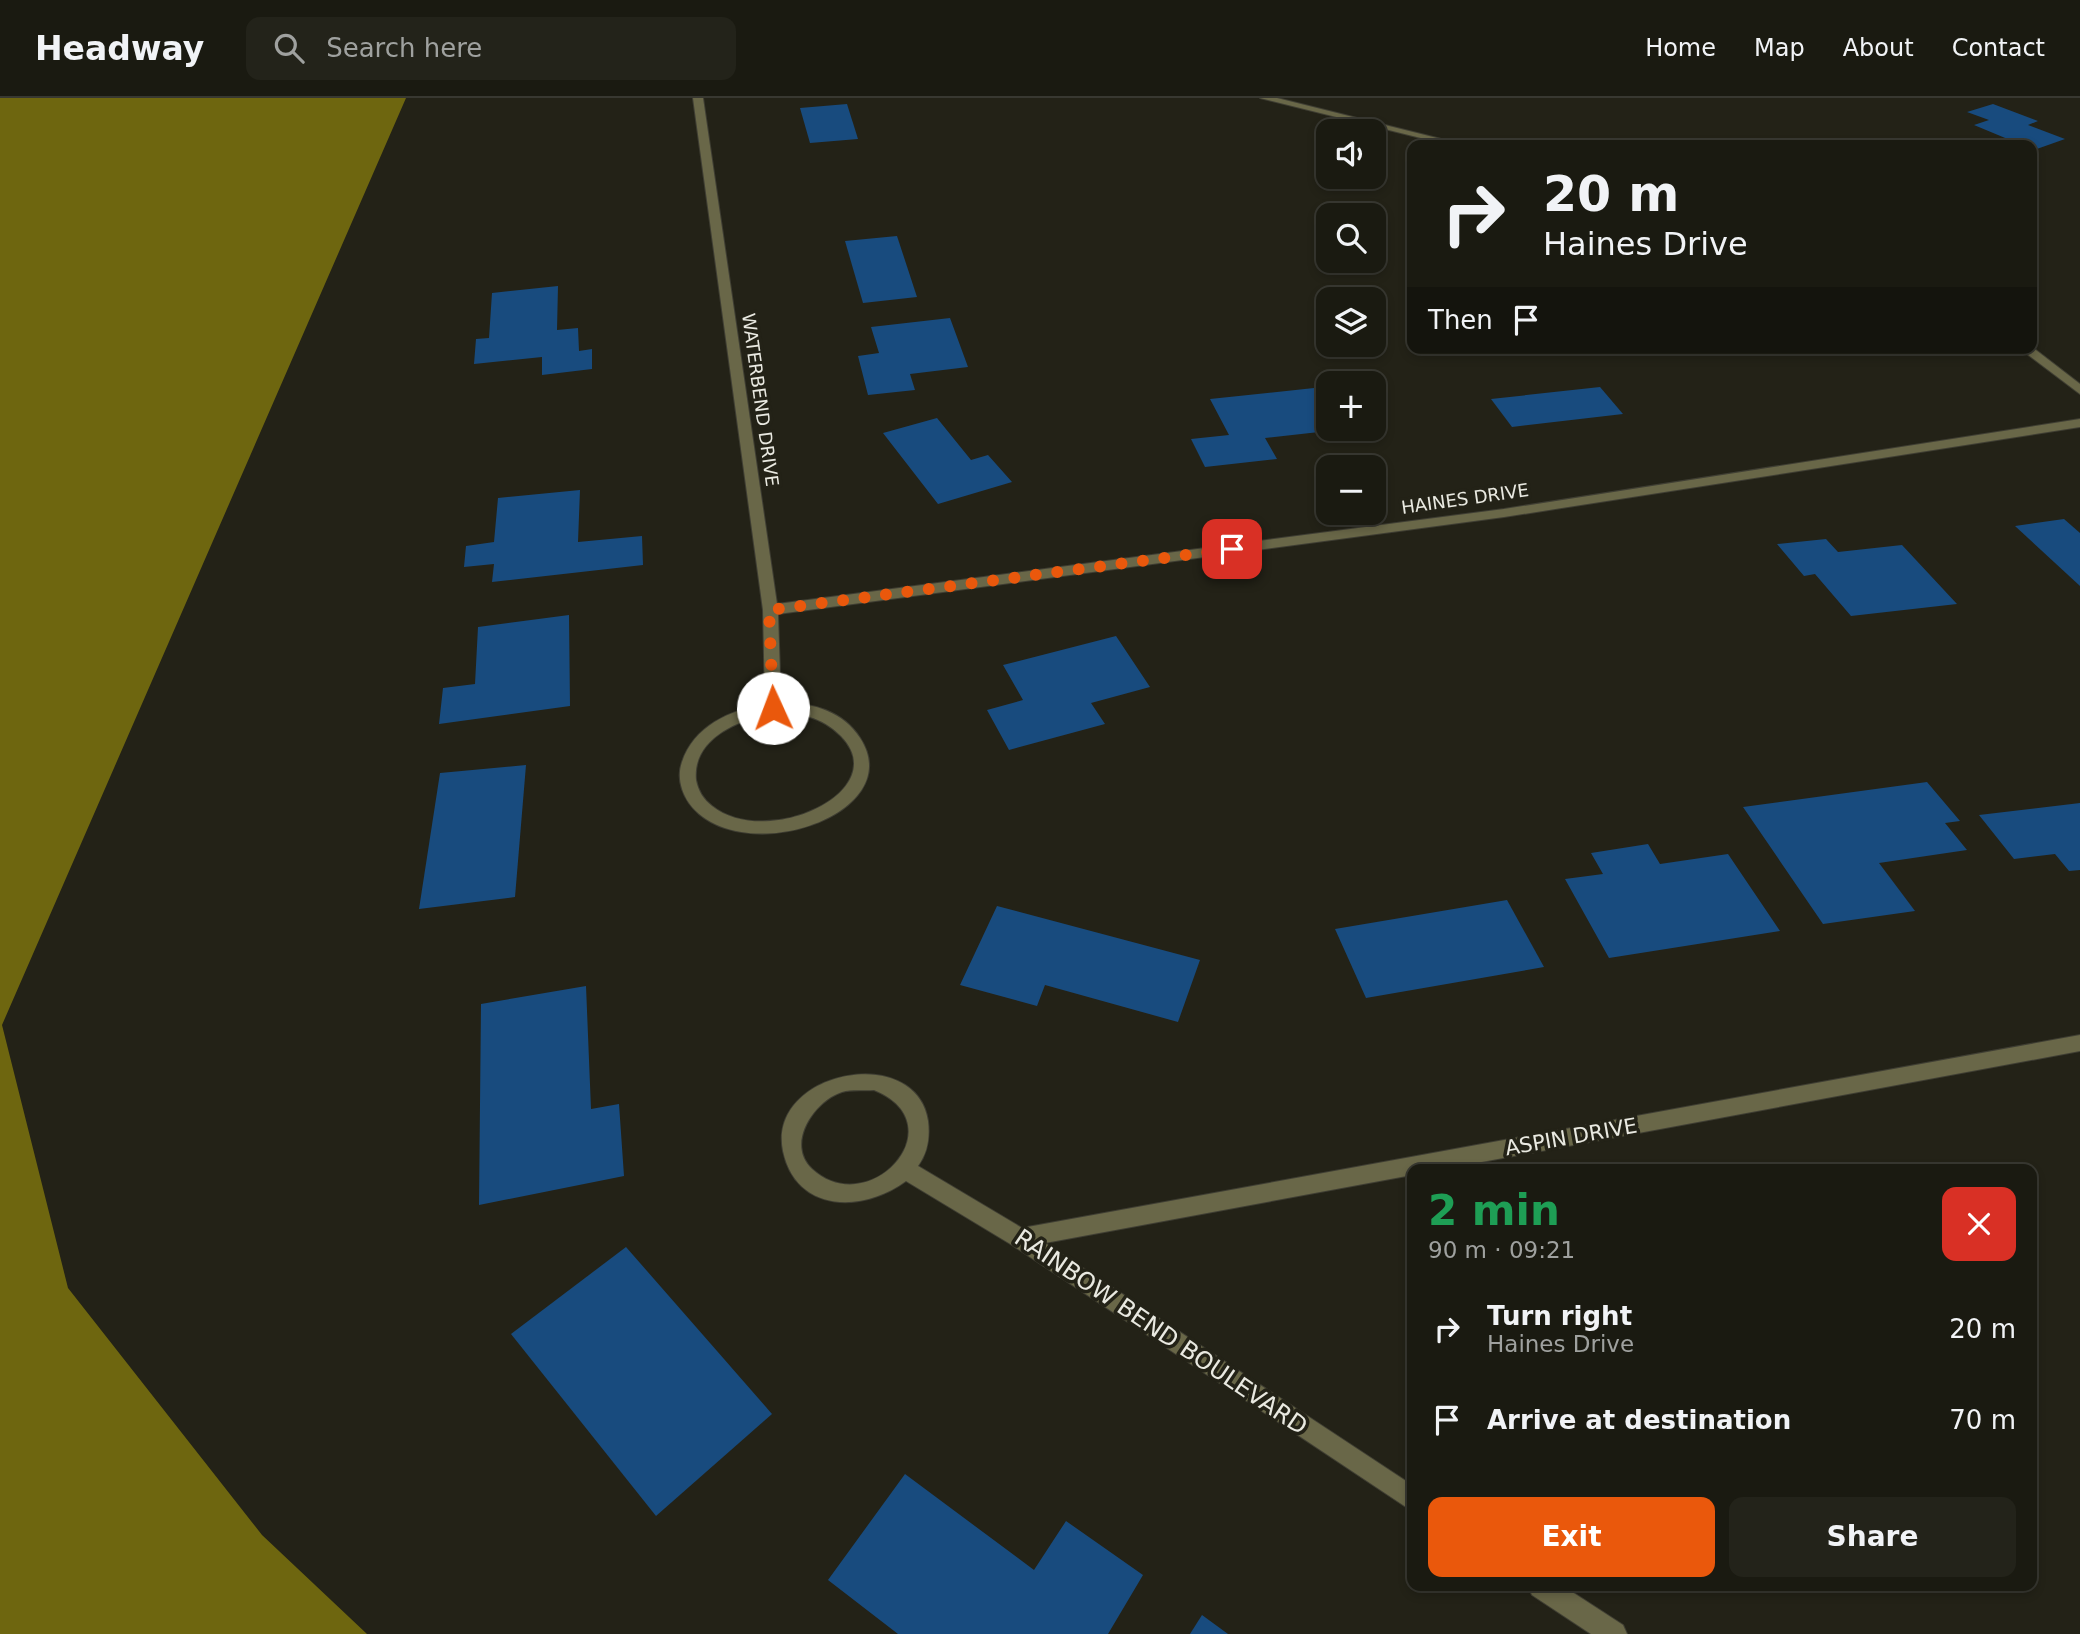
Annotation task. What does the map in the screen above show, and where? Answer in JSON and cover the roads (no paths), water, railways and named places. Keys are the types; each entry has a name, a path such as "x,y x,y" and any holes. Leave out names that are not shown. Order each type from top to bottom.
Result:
{"street":[{"name":"WATERBEND DRIVE","path":"698,98 769,610 773,708"},
{"path":"1265,98 1439,140"},
{"path":"2033,354 2080,390"},
{"name":"HAINES DRIVE","path":"769,610 1504,513 2080,423"},
{"path":"773,708 805,709 834,719 853,736 861,758 856,782 838,804 810,821 775,829 741,827 711,816 692,797 686,774 694,750 713,730 741,715 773,708"},
{"name":"ASPIN DRIVE","path":"1422,1164 2080,1043"},
{"path":"875,1082 903,1095 919,1118 920,1144 906,1170 883,1186 856,1194 824,1190 799,1170 790,1143 798,1115 815,1096 840,1084 875,1082"},
{"name":"ASPIN DRIVE","path":"1020,1238 1407,1167"},
{"name":"RAINBOW BEND BOULEVARD","path":"906,1170 1020,1238 1407,1496"},
{"path":"1549,1591 1614,1634"}]}
